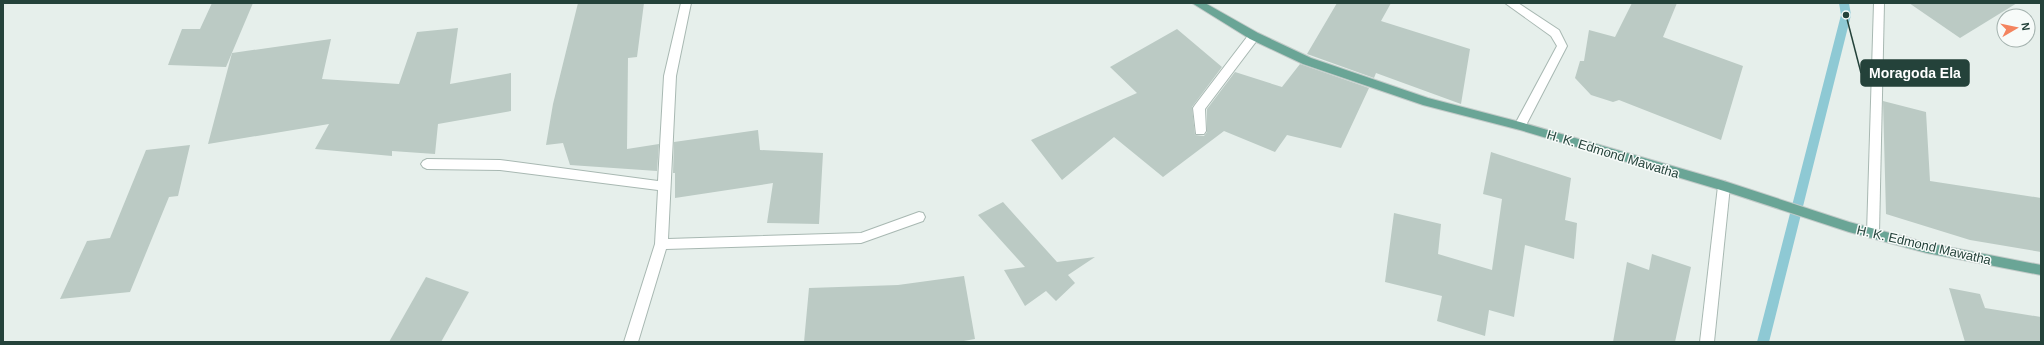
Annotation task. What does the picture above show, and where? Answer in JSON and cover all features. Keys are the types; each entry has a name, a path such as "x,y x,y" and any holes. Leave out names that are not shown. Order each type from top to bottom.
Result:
{"main road":[{"name":"H. K. Edmond Mawatha","path":"1198,3 1254,36 1307,60 1427,102 1520,126 1724,186 1849,227 1927,248 2041,270"}],"street":[{"path":"631,342 661,244 670,76 686,3"},
{"path":"1510,3 1555,33 1562,46 1520,126"},
{"path":"1873,233 1879,3"},
{"path":"1200,131 1199,108 1254,36"},
{"path":"426,164 500,165 663,186"},
{"path":"1707,342 1724,186"},
{"path":"661,244 861,238 919,217"}],"building":[{"path":"212,3 253,3 226,67 168,65 182,29 200,29"},
{"path":"578,3 644,3 637,57 628,58 627,149 659,144 657,171 570,165 563,143 546,145 553,104"},
{"path":"1337,3 1391,3 1381,21 1470,49 1461,104 1376,73 1374,78 1307,54"},
{"path":"1632,3 1677,3 1663,37 1743,66 1721,140 1619,100 1613,102 1591,95 1575,78 1580,61 1584,61 1589,30 1615,37"},
{"path":"1909,3 2017,3 2009,8 1996,8 1996,16 1960,38"},
{"path":"458,28 450,84 511,73 511,111 438,124 435,154 392,151 392,156 315,149 329,124 208,144 232,53 331,39 322,79 399,84 417,32"},
{"path":"1177,29 1222,67 1192,107 1195,135 1204,136 1207,132 1207,109 1235,72 1282,87 1300,64 1369,88 1341,148 1287,135 1275,152 1224,131 1163,177 1114,137 1062,180 1031,140 1137,93 1110,67"},
{"path":"1883,101 1926,112 1930,181 2041,198 2041,252 1970,240 1886,214"},
{"path":"758,130 760,150 823,153 819,224 767,223 773,183 675,198 675,173 673,173 674,142"},
{"path":"190,145 178,196 169,197 130,292 60,299 87,241 110,238 146,150"},
{"path":"1491,152 1571,178 1565,220 1577,223 1574,259 1525,245 1514,317 1489,310 1485,336 1437,321 1442,296 1385,282 1394,213 1441,224 1438,254 1492,270 1502,199 1483,194"},
{"path":"1003,202 1057,262 1095,257 1068,275 1075,283 1056,301 1046,291 1025,306 1004,270 1025,267 978,215"},
{"path":"1652,254 1691,267 1675,342 1613,342 1627,262 1649,270"},
{"path":"964,276 975,339 958,342 804,342 809,288 898,285"},
{"path":"426,277 469,292 441,342 389,342"},
{"path":"1949,288 1980,294 1985,308 2041,317 2041,342 1965,342"}],"waterway":[{"path":"1763,342 1846,15 1844,3"}],"place":[{"name":"Moragoda Ela","path":"1846,15"}]}
